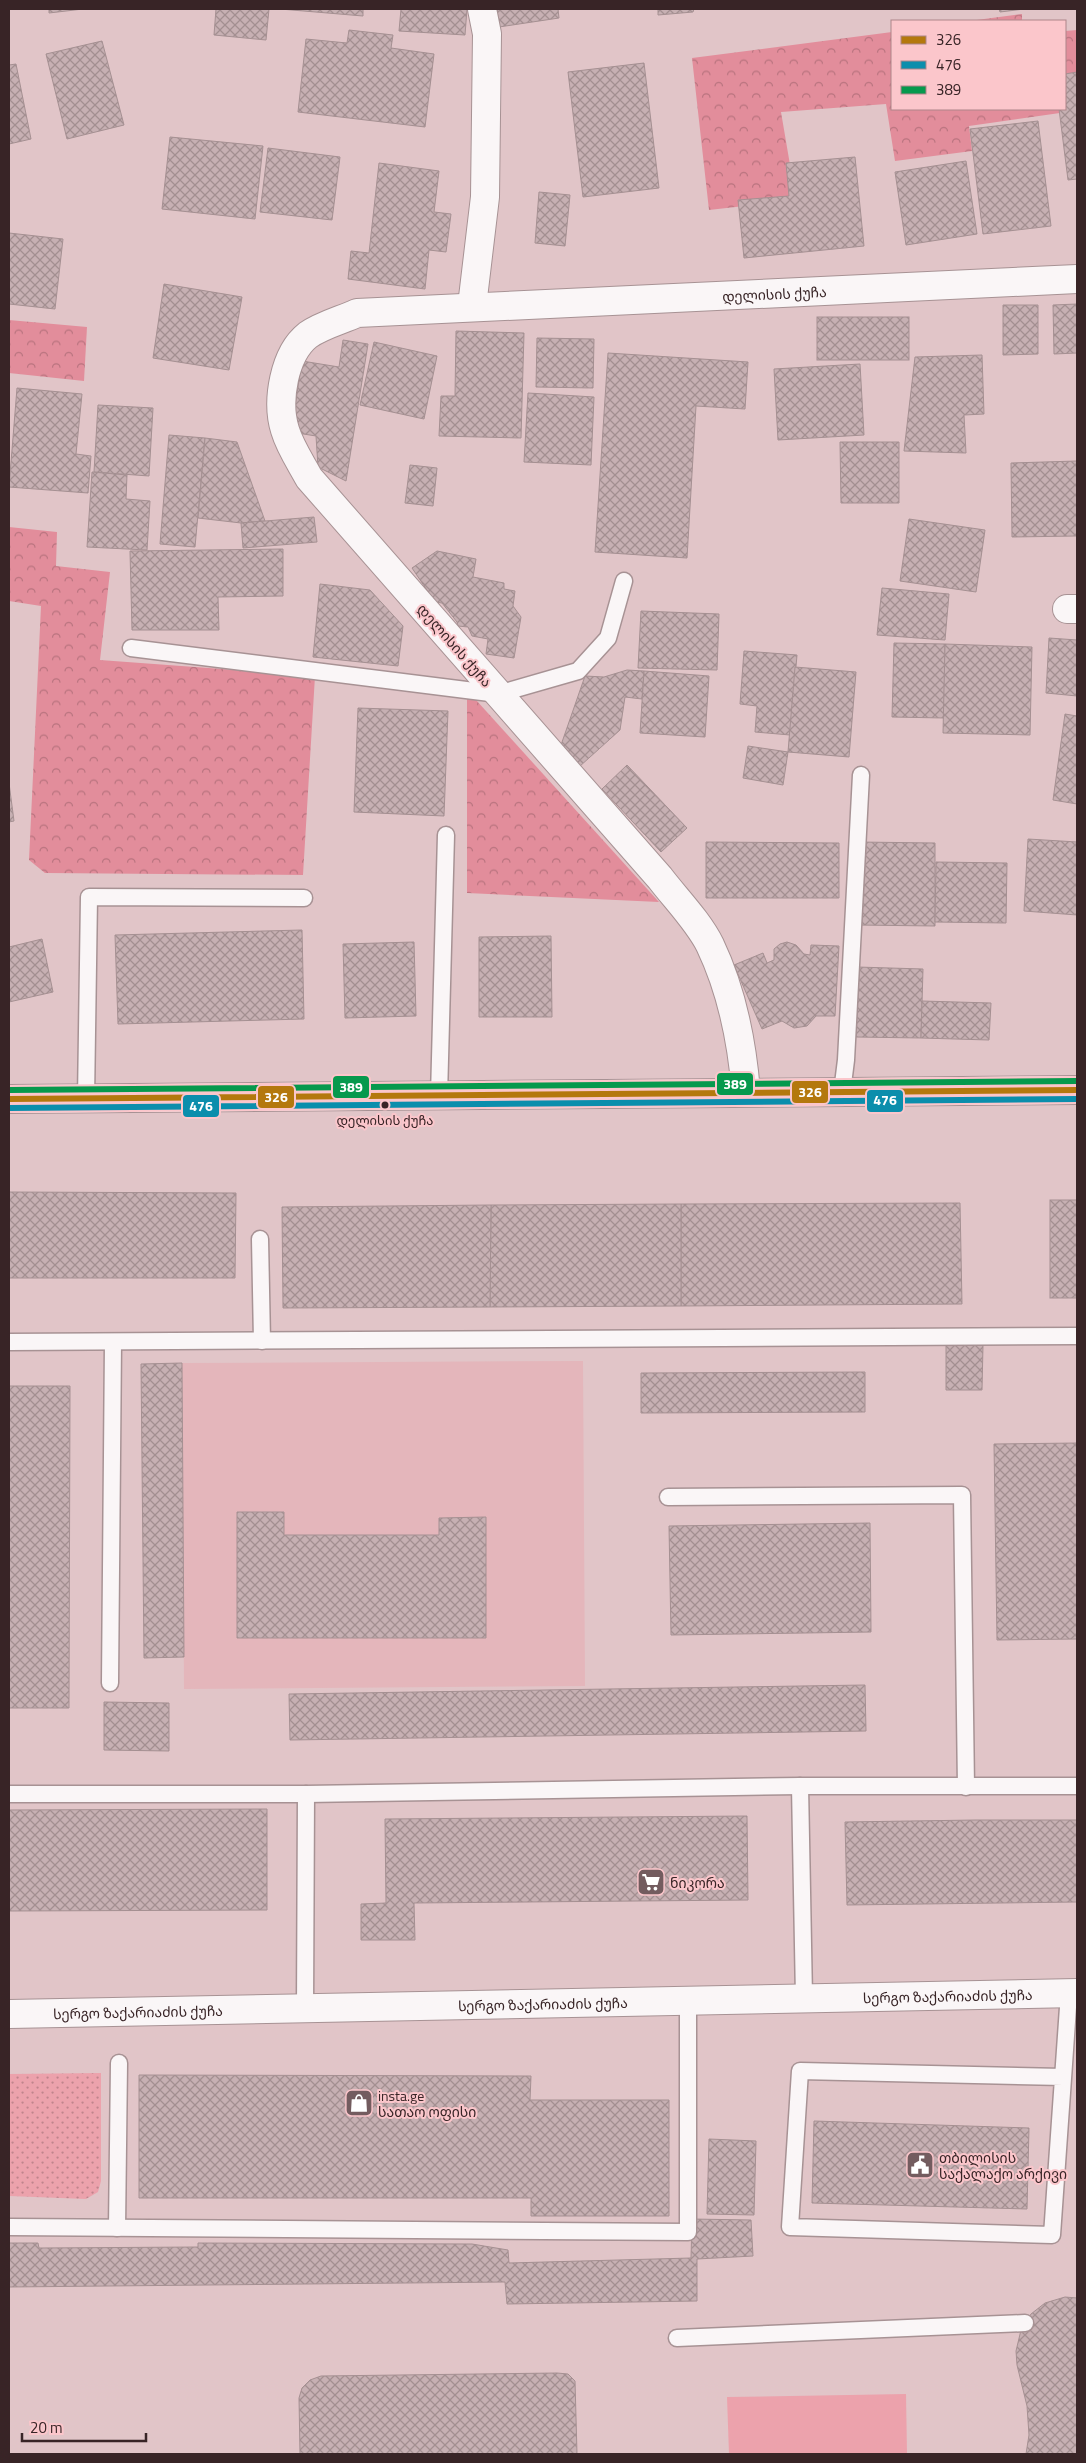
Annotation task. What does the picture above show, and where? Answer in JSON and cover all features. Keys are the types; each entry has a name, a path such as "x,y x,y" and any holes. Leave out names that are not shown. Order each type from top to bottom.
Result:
{"street":[{"path":"472,306 485,197 486,34 482,9"},
{"name":"დელისის ქუჩა","path":"746,1092 743,1060 733,1006 710,944 660,878 309,478 285,430 282,401 287,364 294,350 309,335 357,313 472,306 689,299 1077,279"},
{"path":"9,1100 1077,1090"},
{"name":"სერგო ზაქარიაძის ქუჩა","path":"9,2014 1073,1993"}],"lane":[{"path":"131,648 498,694 578,671 608,638 624,581"},
{"path":"842,1092 846,1060 861,775"},
{"path":"439,1096 446,834"},
{"path":"86,1099 89,898 304,898"},
{"path":"260,1238 262,1341"},
{"path":"9,1342 1077,1336"},
{"path":"110,1683 113,1342"},
{"path":"668,1497 962,1495 966,1788"},
{"path":"800,1786 804,1998"},
{"path":"9,1794 306,1794 800,1786 966,1788 1077,1786"},
{"path":"305,2007 306,1794"},
{"path":"1063,2076 800,2071 790,2227 1052,2235 1063,2076 1073,1993"},
{"path":"9,2227 688,2232 688,2001"},
{"path":"117,2228 119,2063"},
{"path":"677,2338 1025,2323"}],"shaded area":[{"path":"583,1361 585,1686 184,1689 182,1363"},
{"path":"101,2073 101,2181 98,2192 86,2199 9,2196 9,2074"},
{"path":"906,2394 907,2454 729,2454 727,2397"}],"green space":[{"path":"1022,14 1022,20 977,20"},
{"path":"1077,30 1077,75 1068,77 1074,111 969,126 972,151 895,161 886,104 781,112 796,200 709,210 692,58 891,32 891,110 1066,110 1066,31"},
{"path":"9,320 87,327 84,381 9,373"},
{"path":"9,527 57,532 56,566 110,572 100,660 315,676 303,875 45,873 29,860 41,606 9,601"},
{"path":"467,690 659,902 467,893"}],"building":[{"path":"49,9 83,9 49,13"},
{"path":"216,9 269,9 266,40 214,35"},
{"path":"280,9 363,9 363,16"},
{"path":"401,9 467,9 465,35 399,31"},
{"path":"497,9 558,9 559,18 499,27"},
{"path":"658,9 694,9 693,12 658,15"},
{"path":"999,9 1024,9 1000,12"},
{"path":"349,30 393,35 391,48 434,54 425,127 298,112 306,39 347,43"},
{"path":"102,41 124,125 67,139 46,54"},
{"path":"644,63 659,188 583,197 568,72"},
{"path":"16,64 31,139 9,144 9,65"},
{"path":"1077,72 1077,179 1068,180 1059,110 1066,110 1066,74"},
{"path":"1038,121 1051,226 983,234 970,129"},
{"path":"170,137 263,146 255,219 162,209"},
{"path":"268,148 340,157 332,220 260,212"},
{"path":"855,157 864,246 744,258 738,200 789,196 786,163"},
{"path":"966,161 977,234 906,245 895,172"},
{"path":"379,163 439,171 434,212 451,214 446,252 429,250 425,289 348,279 351,251 369,253"},
{"path":"539,192 570,195 565,246 535,243"},
{"path":"9,233 63,239 55,309 9,304"},
{"path":"164,284 242,297 229,370 153,358"},
{"path":"1077,304 1077,353 1054,354 1053,305"},
{"path":"1003,305 1038,305 1038,354 1003,355"},
{"path":"817,317 909,317 909,360 817,360"},
{"path":"456,331 524,333 521,438 439,436 441,396 455,396"},
{"path":"537,338 594,339 593,388 536,387"},
{"path":"343,340 368,344 346,481 318,467 316,436 291,432 302,361 339,367"},
{"path":"374,342 437,356 424,419 360,405"},
{"path":"608,353 748,362 745,409 696,406 687,558 595,552"},
{"path":"982,355 984,414 964,415 966,453 904,451 915,357"},
{"path":"860,364 864,435 778,440 774,369"},
{"path":"17,388 82,394 76,454 91,456 88,493 9,487"},
{"path":"528,393 594,397 591,465 524,462"},
{"path":"98,405 153,408 149,476 94,472"},
{"path":"169,435 205,438 195,547 160,544"},
{"path":"205,438 237,442 265,521 241,523 198,518"},
{"path":"840,442 899,442 899,503 841,503"},
{"path":"1077,461 1077,536 1012,537 1011,463"},
{"path":"410,465 437,468 433,506 405,503"},
{"path":"92,472 127,475 126,499 150,501 147,550 87,547"},
{"path":"314,517 317,542 243,548 241,523"},
{"path":"909,519 985,530 976,592 900,581"},
{"path":"283,549 283,596 218,597 219,630 132,630 130,551"},
{"path":"437,551 476,559 473,577 504,583 504,589 515,591 513,606 521,617 514,658 486,654 488,639 472,636 468,627 458,626 442,603 435,602 412,568"},
{"path":"320,584 370,590 403,626 398,666 313,657"},
{"path":"882,588 949,594 945,640 877,635"},
{"path":"641,611 719,614 717,670 638,668"},
{"path":"1049,638 1077,640 1077,696 1046,693"},
{"path":"894,643 945,644 944,718 892,717"},
{"path":"945,644 1032,647 1030,735 943,733"},
{"path":"744,651 797,655 790,735 755,732 757,706 740,704"},
{"path":"795,667 856,672 849,757 788,752"},
{"path":"627,670 644,671 642,699 625,697 620,730 579,767 561,745 585,676 604,677"},
{"path":"644,671 709,676 705,737 640,733"},
{"path":"358,708 448,711 444,816 354,812"},
{"path":"1065,714 1077,716 1077,804 1053,800"},
{"path":"748,746 788,752 783,785 743,778"},
{"path":"627,765 687,828 661,852 602,789"},
{"path":"9,783 14,821 9,822"},
{"path":"1028,839 1077,842 1077,915 1024,911"},
{"path":"706,842 839,843 839,898 706,898"},
{"path":"858,842 935,843 935,926 857,925"},
{"path":"936,862 1007,863 1006,923 935,922"},
{"path":"302,930 304,1019 118,1024 115,935"},
{"path":"551,936 552,1017 479,1017 479,937"},
{"path":"42,939 53,992 9,1002 9,947"},
{"path":"414,942 416,1016 345,1018 343,944"},
{"path":"787,942 796,945 804,954 810,955 811,945 839,946 835,1016 816,1016 807,1026 794,1028 782,1021 762,1029 734,965 763,953 767,963 774,960 774,949 780,944"},
{"path":"857,967 923,969 921,1038 856,1037"},
{"path":"922,1001 991,1003 989,1040 921,1038"},
{"path":"9,1192 236,1193 235,1278 9,1278"},
{"path":"1050,1200 1077,1200 1077,1298 1050,1298"},
{"path":"960,1203 962,1304 681,1306 681,1204"},
{"path":"681,1204 681,1306 490,1307 491,1205"},
{"path":"491,1205 490,1307 283,1308 282,1207"},
{"path":"946,1345 983,1345 982,1390 946,1390"},
{"path":"182,1363 184,1657 144,1658 141,1364"},
{"path":"865,1372 865,1412 641,1413 641,1373"},
{"path":"9,1386 70,1386 69,1708 9,1708"},
{"path":"1077,1443 1077,1639 997,1640 994,1444"},
{"path":"237,1512 284,1512 284,1535 439,1535 439,1518 486,1517 486,1638 237,1638"},
{"path":"870,1523 871,1632 671,1635 669,1526"},
{"path":"865,1685 866,1731 290,1740 289,1694"},
{"path":"104,1702 169,1703 169,1751 104,1750"},
{"path":"267,1809 267,1910 9,1911 9,1810"},
{"path":"747,1816 748,1900 414,1903 415,1940 361,1940 361,1904 386,1903 385,1819"},
{"path":"1077,1820 1077,1902 847,1905 845,1822"},
{"path":"139,2075 531,2076 530,2100 669,2100 669,2216 531,2216 531,2198 139,2198"},
{"name":"თბილისის საქალაქო არქივი","path":"814,2121 1029,2128 1027,2209 812,2203"},
{"path":"709,2139 756,2141 754,2215 707,2214"},
{"path":"692,2219 751,2220 753,2256 697,2259 697,2301 507,2304 505,2282 9,2287 9,2243 38,2243 39,2248 198,2247 198,2243 472,2244 508,2250 509,2263 691,2258"},
{"path":"1065,2297 1077,2298 1077,2454 1026,2454 1029,2435 1027,2406 1017,2365 1016,2351 1021,2330 1031,2314 1045,2303"},
{"path":"568,2374 575,2381 577,2454 300,2454 299,2398 302,2388 310,2380 321,2376"}],"transit line":[{"name":"389","path":"9,1090 1077,1081"},
{"name":"326","path":"9,1099 1077,1090"},
{"name":"476","path":"9,1108 1077,1099"}],"place":[{"name":"დელისის ქუჩა","path":"385,1105"},
{"name":"ნიკორა","path":"651,1882"},
{"name":"insta.ge სათაო ოფისი","path":"359,2103"},
{"name":"თბილისის საქალაქო არქივი","path":"920,2165"}]}
